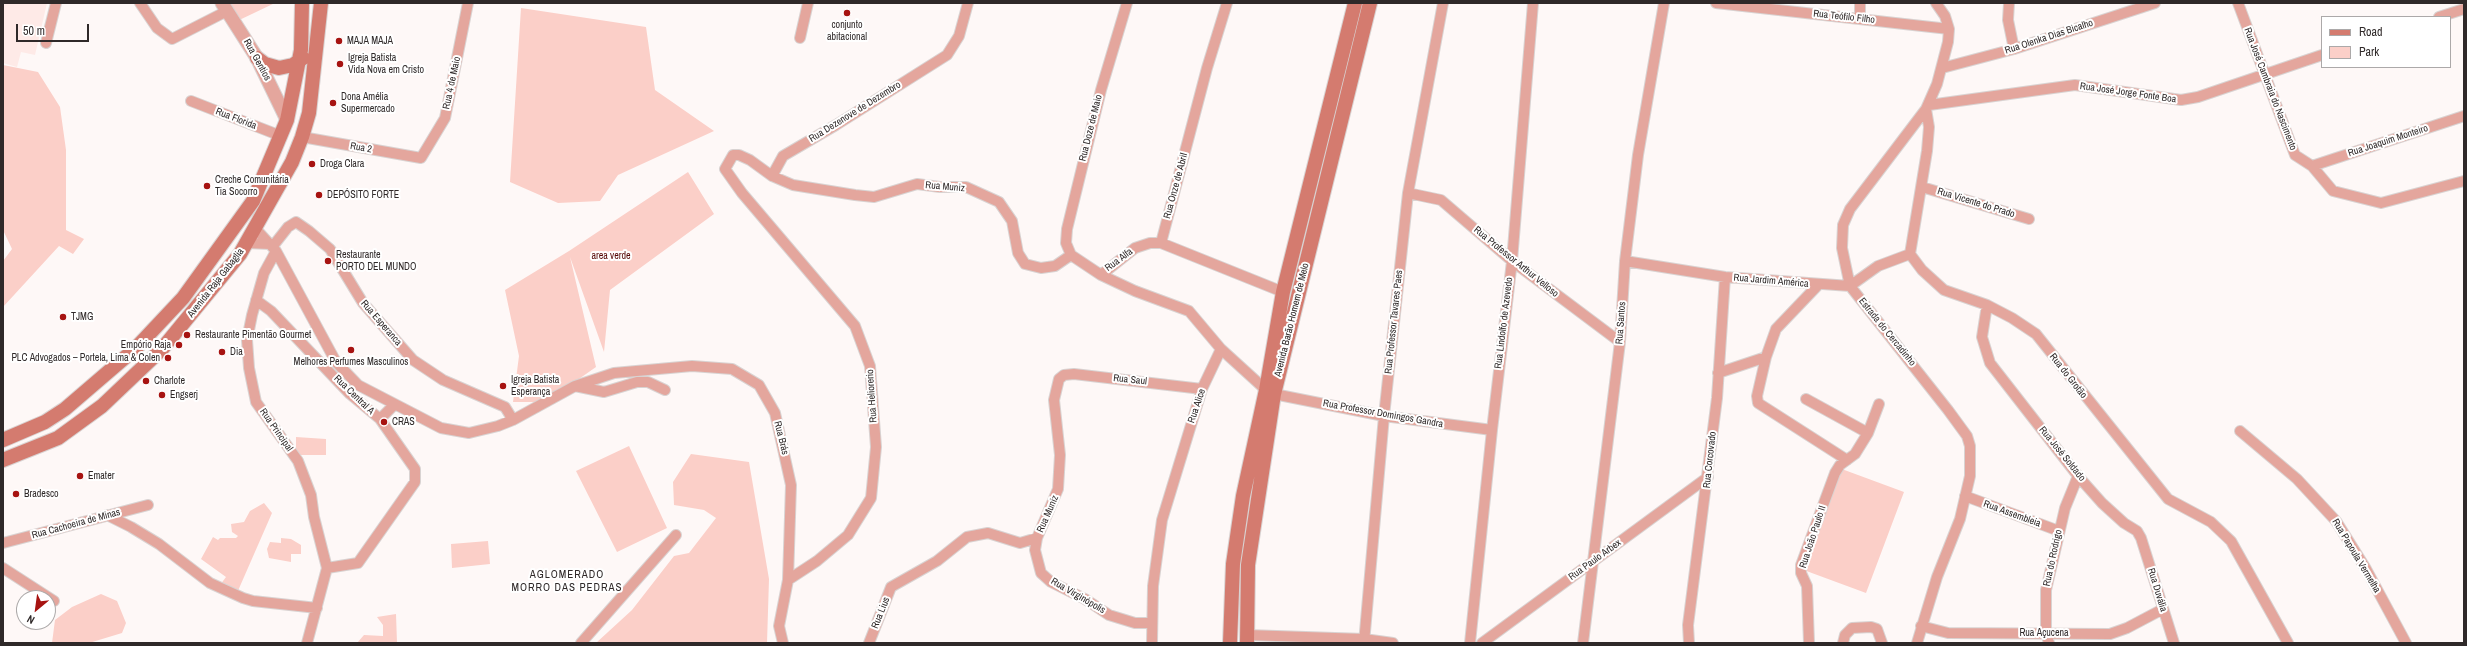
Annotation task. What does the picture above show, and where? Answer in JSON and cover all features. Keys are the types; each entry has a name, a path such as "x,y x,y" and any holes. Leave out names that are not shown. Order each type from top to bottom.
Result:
{"main road":[{"name":"Avenida Raja Gabaglia","path":"3,440 45,422 65,409 136,348 178,303 253,201 287,120 299,62 302,3"},
{"name":"Avenida Raja Gabaglia","path":"3,460 58,438 124,386 162,349 238,257 256,228 292,162 302,138 309,112 318,43 321,3"},
{"name":"Avenida Barão Homem de Melo","path":"1247,639 1248,565 1270,392 1273,349 1283,292 1354,3"},
{"name":"Avenida Barão Homem de Melo","path":"1230,643 1233,564 1243,496 1370,3"},
{"path":"257,58 272,67 279,68 299,62 318,43"}],"street":[{"path":"46,42 56,3"},
{"path":"140,3 157,28 172,39 225,7"},
{"name":"Rua 4 de Maio","path":"420,158 444,118 468,3"},
{"path":"800,38 808,3"},
{"name":"Rua Dezenove de Dezembro","path":"772,176 783,156 836,126 947,55 959,36 968,3"},
{"name":"Rua Doze de Maio","path":"1071,255 1066,243 1067,229 1101,90 1127,3"},
{"name":"Rua Onze de Abril","path":"1161,243 1207,68 1227,3"},
{"name":"Rua Professor Tavares Paes","path":"1364,641 1384,416 1408,193 1444,3"},
{"name":"Rua Lindolfo de Azevedo","path":"1470,643 1492,430 1512,261 1533,3"},
{"name":"Rua Santos","path":"1582,643 1620,342 1626,262 1638,155 1664,3"},
{"name":"Rua Teófilo Filho","path":"1716,3 1949,29"},
{"path":"1860,3 1860,19"},
{"path":"1936,3 1945,16 1949,29"},
{"path":"2008,3 2008,20 2014,49"},
{"name":"Rua Olenka Dias Bicalho","path":"1942,68 2014,49 2155,3"},
{"name":"Rua José Cambraia do Nascimento","path":"2238,3 2263,74 2295,155 2312,166 2333,191 2381,203 2464,182"},
{"name":"Rua Gentios","path":"225,7 257,58 287,120"},
{"path":"2442,16 2464,9"},
{"name":"Estrada do Cercadinho","path":"1917,643 1921,626 1960,519 1970,476 1970,446 1967,436 1913,364 1850,286 1842,248 1843,225 1850,209 1927,107 1942,68 1948,42 1949,29"},
{"name":"Rua José Jorge Fonte Boa","path":"1927,107 2075,85 2181,100 2198,97 2321,55"},
{"name":"Rua Florida","path":"191,101 281,136"},
{"path":"1850,286 1878,266 1910,254 1922,187 1929,127 1927,107"},
{"name":"Rua Joaquim Monteiro","path":"2312,166 2464,116"},
{"name":"Rua 2","path":"302,138 420,158"},
{"name":"Rua Muniz","path":"733,155 739,155 750,160 772,176 793,185 874,197 917,184 940,188 966,187 1000,202 1012,221 1018,252 1025,264 1041,268 1055,266 1071,255"},
{"name":"Rua Heliorerio","path":"733,155 725,169 742,193 854,326 870,366 876,448 871,498 848,535 817,561 788,580"},
{"name":"Rua Vicente do Prado","path":"1922,187 2029,219"},
{"name":"Rua Professor Arthur Velloso","path":"1408,193 1441,200 1512,261 1620,342"},
{"name":"Rua Esperanca","path":"273,247 288,227 296,222 309,231 330,250 363,303 413,360 443,380 504,407 513,420"},
{"path":"256,228 273,247 336,362 358,385 441,428 469,433 513,420 575,386 604,392 637,382 648,382 665,390"},
{"path":"247,243 273,247"},
{"name":"Rua Alfa","path":"1101,274 1135,248 1150,243 1161,243"},
{"path":"1161,243 1283,292"},
{"name":"Rua Principal","path":"273,247 256,300 247,340 249,368 256,402 298,461 311,495 314,517 327,568 307,643"},
{"name":"Rua do Grotão","path":"1910,254 1922,270 1944,290 1986,305 2012,318 2036,334 2168,499 2211,522 2232,541 2288,643"},
{"path":"1071,255 1101,274 1135,291 1189,311 1221,349 1270,392"},
{"name":"Rua Jardim América","path":"1626,262 1725,277 1850,286"},
{"name":"Rua Corcovado","path":"1689,643 1688,625 1708,477 1725,277"},
{"path":"1819,284 1776,329 1766,357 1757,396 1758,403 1847,460"},
{"name":"Rua Central A","path":"256,300 271,311 350,394 380,419 415,469 415,482 358,563 327,568"},
{"name":"Rua José Soldado","path":"1986,305 1982,338 1990,363 2078,476 2102,503 2124,523 2137,530 2141,538"},
{"name":"Rua Alice","path":"1152,643 1152,586 1162,520 1202,389 1221,349"},
{"path":"1718,373 1766,357"},
{"name":"Rua Brás","path":"575,386 614,373 692,366 732,369 759,385 775,413 784,447 790,485 788,580 779,626 783,643"},
{"name":"Rua Saul","path":"1059,379 1064,375 1074,374 1202,389"},
{"name":"Rua Muniz","path":"936,561 967,537 988,533 1020,543 1037,538 1058,489 1060,456 1054,400 1059,379"},
{"name":"Rua Professor Domingos Gandra","path":"1270,392 1384,416 1492,430"},
{"path":"1806,399 1868,433"},
{"name":"Rua João Paulo II","path":"1809,643 1807,586 1801,573 1801,565 1835,473 1855,454 1868,433 1879,404"},
{"path":"380,419 394,405"},
{"name":"Rua Papoula Vermelha","path":"2240,431 2297,479 2336,521 2366,569 2406,643"},
{"name":"Rua do Rodrigo","path":"2049,643 2046,633 2046,590 2065,508 2078,476"},
{"name":"Rua Paulo Arbex","path":"1482,643 1708,477"},
{"name":"Rua Assembleia","path":"1965,496 2059,531"},
{"name":"Rua Cachoeira de Minas","path":"3,543 107,515 148,506"},
{"path":"107,515 131,527 159,544 210,583 243,598 253,601 317,608"},
{"path":"581,643 676,535"},
{"name":"Rua Virginópolis","path":"1037,538 1035,550 1041,573 1051,582 1085,599 1109,615 1135,623 1151,623"},
{"name":"Rua Duvália","path":"2141,538 2174,643"},
{"name":"Rua Lius","path":"869,643 891,587 936,561"},
{"path":"3,568 37,590"},
{"name":"Rua Açucena","path":"1921,626 1948,633 2011,638 2046,633 2110,634 2128,628 2163,609"},
{"path":"1843,643 1845,635 1852,628 1871,627 1877,629 1881,639"},
{"path":"1247,639 1394,643"}],"shaded area":[{"path":"3,3 47,3 35,55 21,52 17,67 3,63"}],"green space":[{"path":"222,3 275,3 233,23"},
{"path":"521,8 646,27 655,90 714,131 618,175 600,201 558,203 510,182"},
{"path":"3,65 38,72 60,107 66,150 66,230 84,239 73,254 59,246 3,307 3,261 12,249 3,230"},
{"name":"area verde","path":"688,172 714,214 610,290 604,352 570,257 596,367 546,402 513,402 519,356 505,290 569,251"},
{"path":"296,437 326,439 326,455 296,455"},
{"path":"629,446 667,528 617,552 576,471"},
{"path":"691,454 749,462 769,579 767,643 596,643 632,610 674,556 689,553 716,518 704,510 674,505 673,482"},
{"path":"1839,468 1904,492 1866,593 1801,569"},
{"path":"264,503 272,513 237,593 220,585 226,577 201,559 213,537 218,540 220,538 236,538 238,536 232,532 231,524 244,522 250,511"},
{"path":"281,538 291,539 301,545 301,554 291,554 291,562 269,558 267,549 270,542 281,543"},
{"path":"488,541 490,564 452,568 451,544"},
{"path":"101,594 117,601 126,623 122,633 89,643 52,643 54,630 56,630 56,619 72,607"},
{"path":"396,614 397,643 357,643 364,635 383,636 383,625 377,617"}],"place":[{"name":"conjunto abitacional","path":"847,13"},
{"name":"MAJA MAJA","path":"339,41"},
{"name":"Igreja Batista Vida Nova em Cristo","path":"340,64"},
{"name":"Dona Amélia Supermercado","path":"333,103"},
{"name":"Droga Clara","path":"312,164"},
{"name":"Creche Comunitária Tia Socorro","path":"207,186"},
{"name":"DEPÓSITO FORTE","path":"319,195"},
{"name":"Restaurante PORTO DEL MUNDO","path":"328,261"},
{"name":"TJMG","path":"63,317"},
{"name":"Restaurante Pimentão Gourmet","path":"187,335"},
{"name":"Empório Raja","path":"179,345"},
{"name":"Melhores Perfumes Masculinos","path":"351,350"},
{"name":"Dia","path":"222,352"},
{"name":"PLC Advogados – Portela, Lima & Colen","path":"168,358"},
{"name":"Charlote","path":"146,381"},
{"name":"Igreja Batista Esperança","path":"503,386"},
{"name":"Engserj","path":"162,395"},
{"name":"CRAS","path":"384,422"},
{"name":"Emater","path":"80,476"},
{"name":"Bradesco","path":"16,494"}],"district":[{"name":"AGLOMERADO MORRO DAS PEDRAS","path":"567,581"}]}
